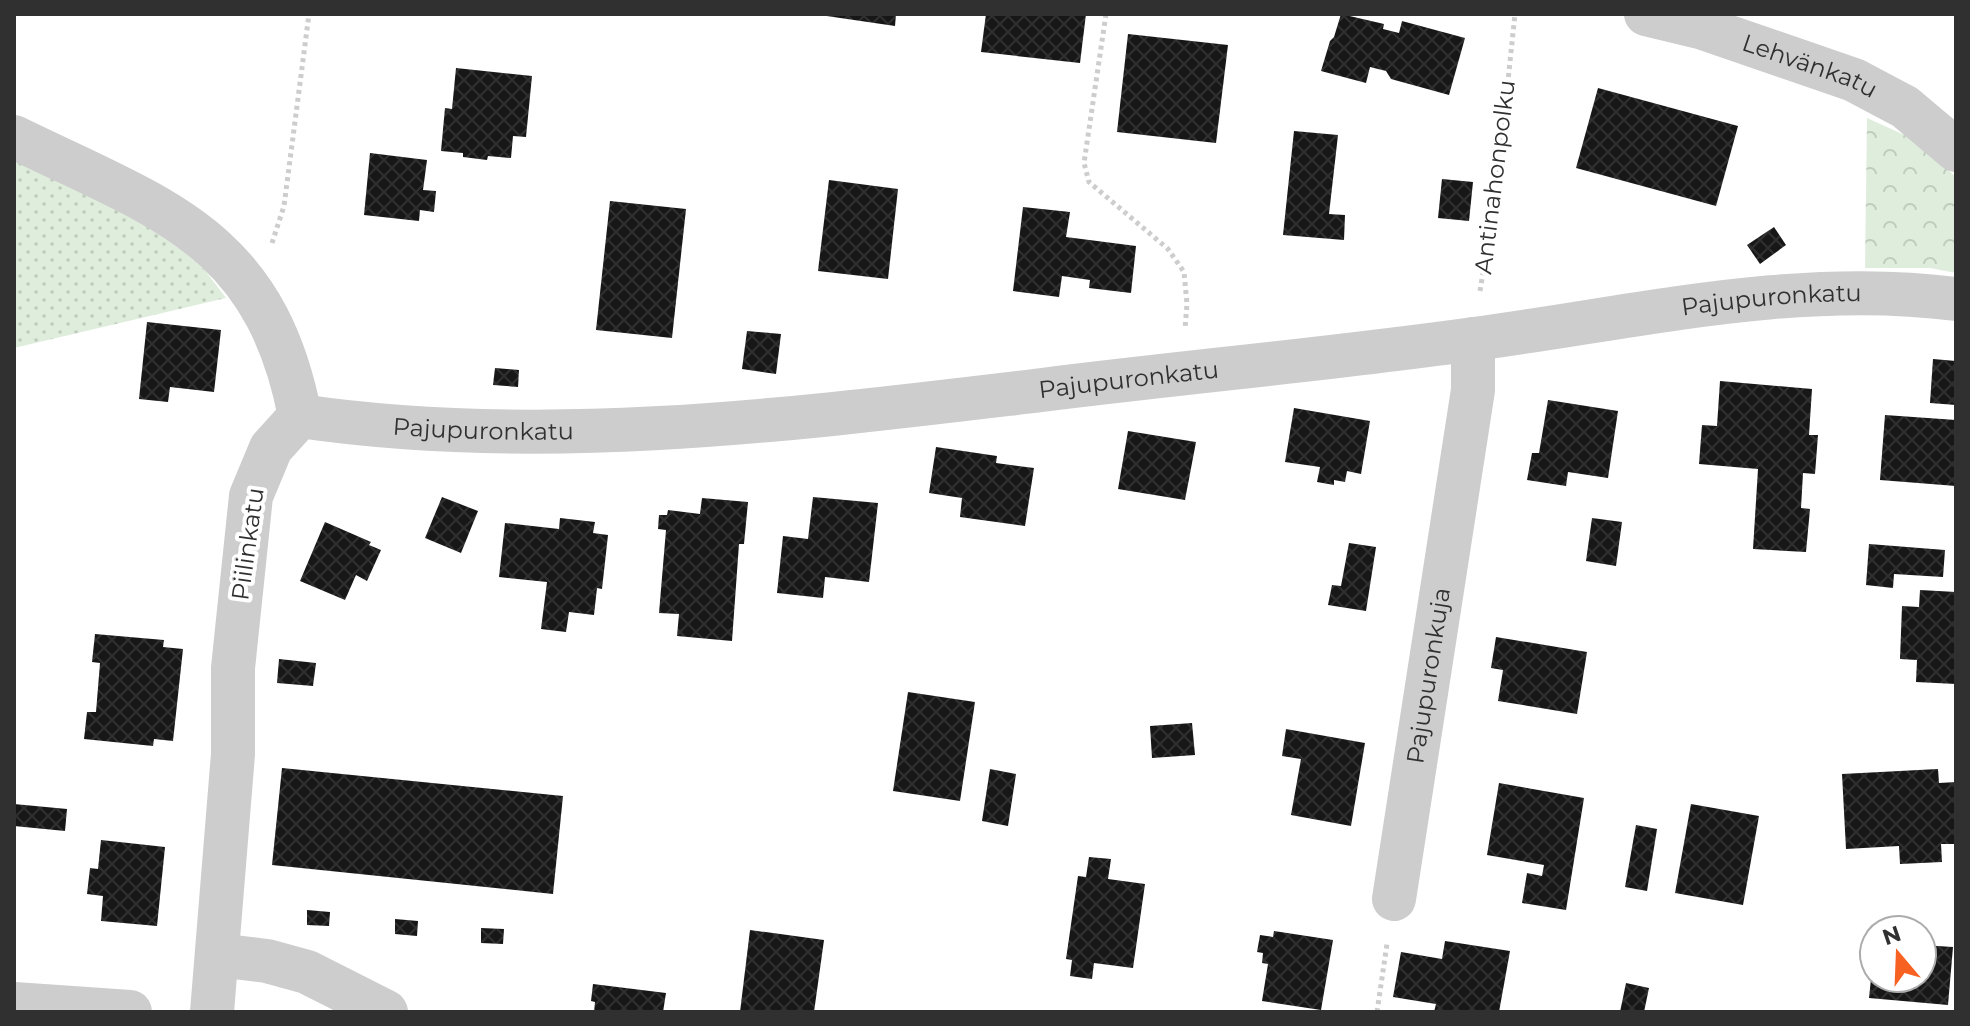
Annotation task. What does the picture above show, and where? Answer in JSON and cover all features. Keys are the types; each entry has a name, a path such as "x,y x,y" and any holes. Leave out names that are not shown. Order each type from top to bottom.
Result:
{"street":[{"name":"Lehvänkatu","path":"1646,14 1700,27 1854,80 1905,107 1956,150"},
{"path":"14,137 157,207 195,231 227,259 255,293 271,321 284,354 300,416"},
{"name":"Pajupuronkatu","path":"300,416 429,428 570,432 710,424 906,406 1815,295 1863,292 1956,299"},
{"name":"Pajupuronkuja","path":"1394,899 1473,390 1473,339"},
{"name":"Piilinkatu","path":"212,1012 233,754 233,668 251,496 271,448 300,416"},
{"path":"217,955 267,961 307,972 386,1012"},
{"path":"14,1004 130,1012"}],"path":[{"path":"255,293 284,206 309,14"},
{"path":"1106,14 1084,163 1089,182 1168,249 1184,272 1187,304 1183,373"},
{"name":"Antinahonpolku","path":"1473,339 1497,185 1515,14"},
{"path":"1377,1012 1394,899"}],"green space":[{"path":"1867,118 1911,138 1956,177 1956,273 1930,268 1865,268"},
{"path":"14,157 84,190 172,241 204,269 226,298 14,348"}],"building":[{"path":"813,14 896,14 895,26"},
{"path":"986,14 1086,14 1080,63 981,52"},
{"path":"1341,14 1384,24 1383,29 1399,33 1402,21 1465,38 1449,95 1391,79 1386,71 1370,67 1366,83 1321,71"},
{"path":"1128,34 1228,45 1216,143 1117,132"},
{"path":"456,68 532,76 526,137 513,136 511,158 488,156 487,160 441,151 445,108 452,109"},
{"path":"1598,88 1738,126 1716,206 1576,168"},
{"path":"1294,131 1338,135 1329,214 1345,215 1344,240 1283,235"},
{"path":"370,153 427,160 423,190 436,191 434,212 420,210 419,221 364,215"},
{"path":"1442,179 1473,182 1469,221 1438,218"},
{"path":"829,180 898,189 888,279 818,271"},
{"path":"610,201 686,209 672,338 596,330"},
{"path":"1023,207 1070,212 1066,237 1136,246 1131,293 1089,288 1090,280 1062,276 1059,297 1013,291"},
{"path":"1774,227 1786,245 1760,264 1747,245"},
{"path":"147,322 221,330 214,392 170,387 168,402 139,399"},
{"path":"747,331 781,334 776,374 742,369"},
{"path":"1933,359 1956,361 1956,405 1930,403"},
{"path":"495,368 519,370 518,387 493,385"},
{"path":"1720,381 1812,389 1809,435 1818,435 1815,474 1803,473 1801,508 1810,509 1806,552 1753,549 1758,469 1699,464 1702,425 1717,426"},
{"path":"1548,400 1618,411 1608,478 1568,472 1566,486 1527,480 1532,453 1539,453"},
{"path":"1294,408 1370,421 1361,474 1347,471 1345,482 1334,480 1334,485 1317,482 1320,467 1285,462"},
{"path":"1885,415 1956,420 1956,486 1880,480"},
{"path":"1128,431 1196,442 1185,500 1118,489"},
{"path":"936,447 997,456 996,463 1034,468 1025,526 960,517 962,498 929,493"},
{"path":"442,497 478,511 461,553 425,538"},
{"path":"813,497 878,503 869,582 825,577 823,598 777,593 783,536 808,539"},
{"path":"702,498 748,502 744,544 739,544 732,641 677,636 679,614 659,613 666,530 658,529 659,515 667,515 668,510 700,514"},
{"path":"560,518 595,522 593,533 608,535 602,589 597,588 594,615 569,612 566,632 541,629 547,582 499,577 505,523 559,529"},
{"path":"1592,518 1622,522 1616,566 1586,561"},
{"path":"325,522 371,542 369,545 381,550 367,581 356,575 345,600 300,581"},
{"path":"1349,543 1376,547 1366,611 1328,605 1332,585 1341,586"},
{"path":"1869,544 1945,550 1943,577 1894,574 1893,588 1866,585"},
{"path":"1920,590 1956,592 1956,684 1916,682 1917,660 1900,659 1902,606 1919,607"},
{"path":"95,634 164,640 163,647 183,649 173,741 154,739 153,746 84,739 87,712 96,712 100,663 92,662"},
{"path":"1496,637 1587,652 1577,714 1498,701 1503,670 1491,668"},
{"path":"279,659 316,663 313,686 277,683"},
{"path":"908,692 975,702 960,801 893,791"},
{"path":"1192,723 1195,755 1152,758 1150,726"},
{"path":"1286,729 1365,743 1351,826 1291,815 1301,759 1282,756"},
{"path":"282,768 563,796 553,894 272,865"},
{"path":"990,769 1016,774 1008,826 982,821"},
{"path":"1938,769 1939,783 1956,782 1956,844 1941,844 1942,862 1900,864 1899,846 1846,849 1842,774"},
{"path":"1499,783 1584,798 1566,910 1522,903 1527,873 1542,876 1544,865 1487,855"},
{"path":"14,804 67,809 65,831 14,826"},
{"path":"1691,804 1759,816 1743,905 1675,893"},
{"path":"1636,825 1657,829 1647,891 1625,887"},
{"path":"101,840 165,847 157,926 101,921 103,896 87,894 90,868 98,869"},
{"path":"1089,857 1111,859 1108,879 1145,884 1133,968 1094,963 1092,979 1070,976 1072,960 1066,959 1078,876 1086,877"},
{"path":"307,910 330,912 329,926 307,925"},
{"path":"395,919 418,921 417,936 395,934"},
{"path":"481,928 504,929 503,944 481,943"},
{"path":"750,930 824,940 814,1012 740,1012"},
{"path":"1274,931 1333,940 1321,1010 1262,1001 1268,964 1262,963 1263,953 1257,952 1260,935 1273,937"},
{"path":"1445,941 1510,951 1499,1012 1434,1012 1436,1004 1393,997 1401,952 1442,959"},
{"path":"1938,946 1953,947 1948,1005 1869,998 1869,994 1938,994"},
{"path":"1626,983 1649,988 1644,1012 1620,1012"},
{"path":"593,984 666,993 663,1012 594,1012 595,1002 591,1001"}]}
